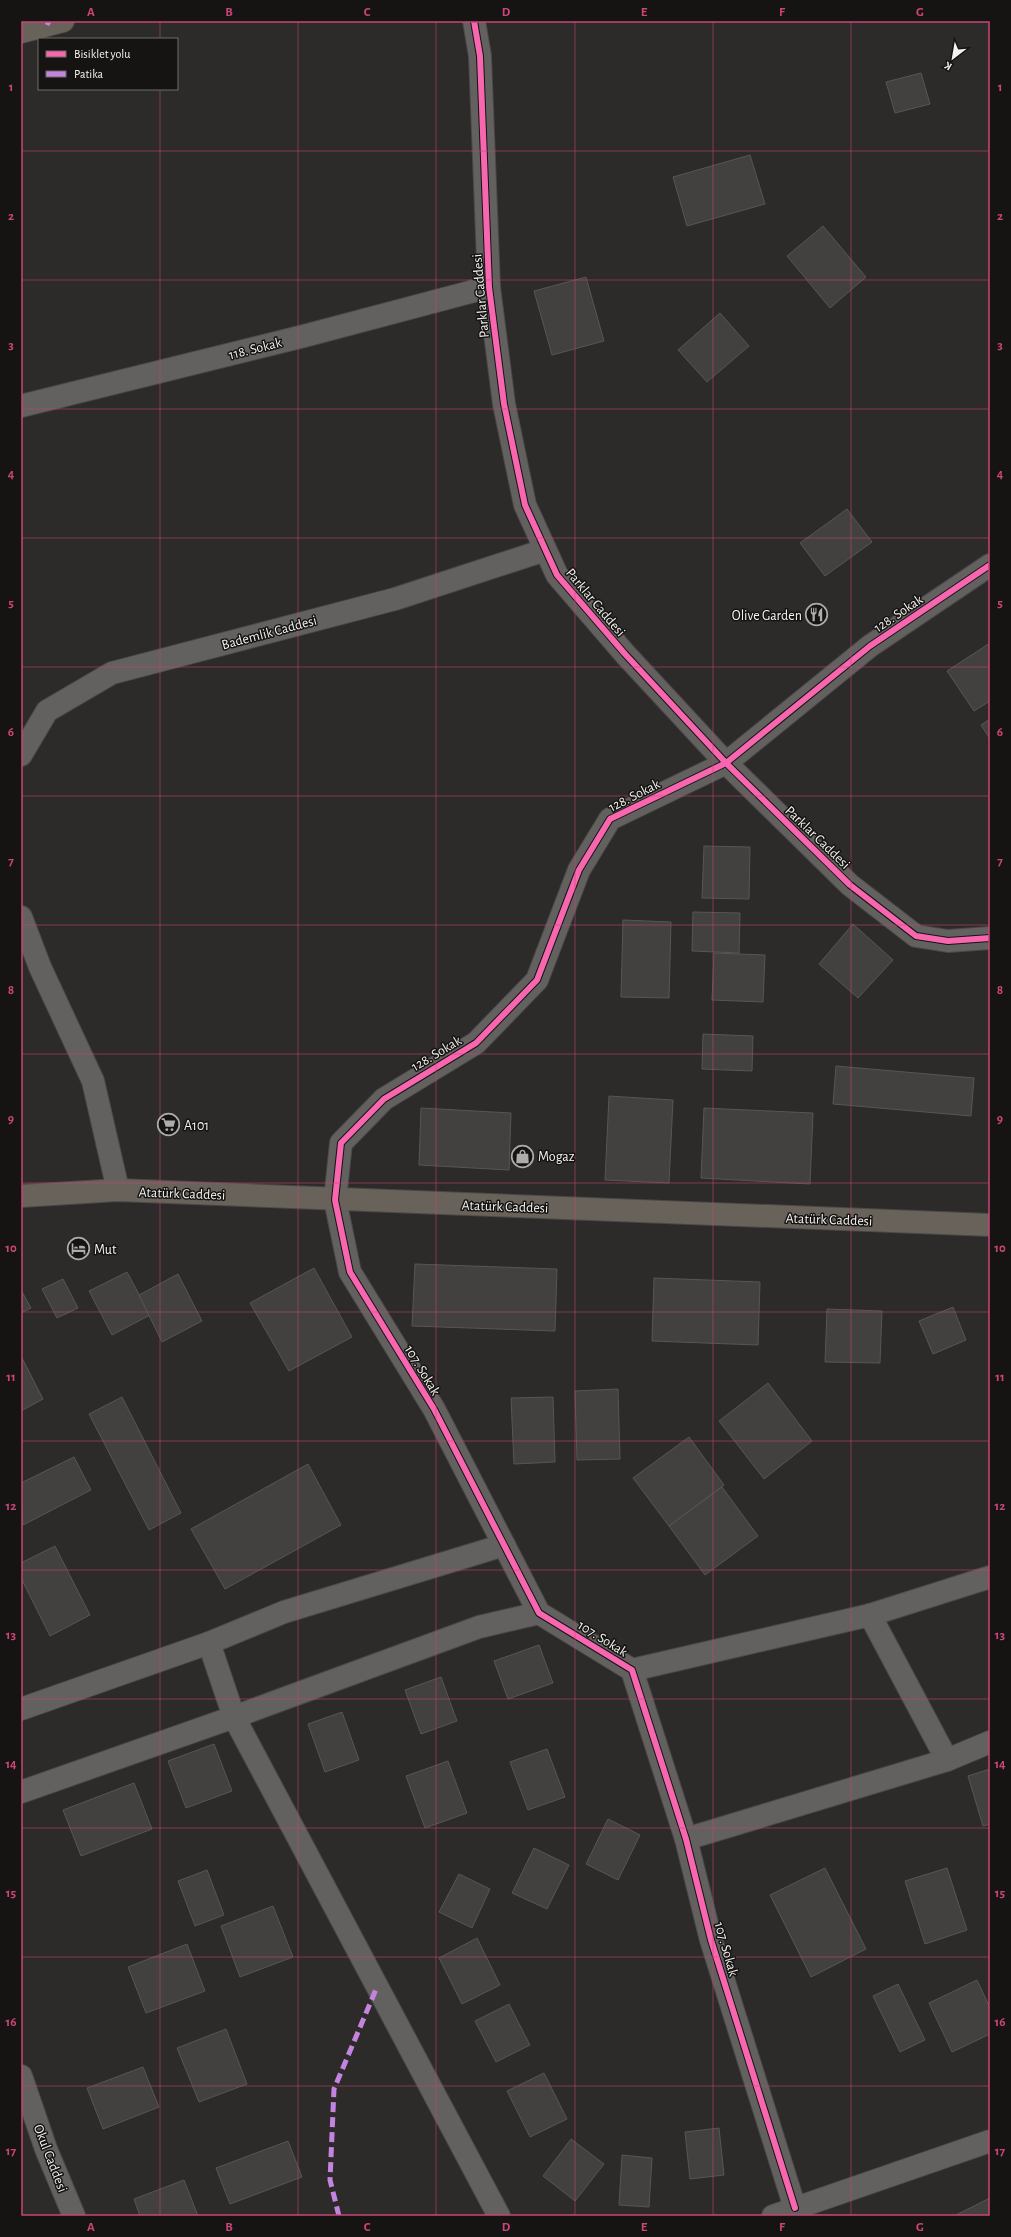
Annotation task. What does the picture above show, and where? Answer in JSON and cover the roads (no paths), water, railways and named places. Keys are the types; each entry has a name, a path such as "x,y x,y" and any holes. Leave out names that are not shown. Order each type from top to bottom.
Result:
{"main road":[{"path":"21,32 63,21"},
{"name":"Atatürk Caddesi","path":"21,1196 118,1190 990,1226"}],"street":[{"name":"Parklar Caddesi","path":"474,21 480,56 489,287 504,404 524,504 557,575 625,654 726,763 850,885 916,936 948,941 990,938"},
{"name":"118. Sokak","path":"21,406 304,336 489,287"},
{"name":"Bademlik Caddesi","path":"21,755 47,711 112,673 395,599 545,550"},
{"name":"128. Sokak","path":"335,1200 341,1143 384,1099 476,1043 537,980 579,870 610,819 726,763 870,646 990,565"},
{"path":"21,917 40,967 93,1081 118,1190"},
{"name":"107. Sokak","path":"335,1200 350,1272 434,1409 539,1613 632,1670 686,1839 711,1940 795,2208"},
{"path":"21,1709 209,1643 284,1612 504,1545"},
{"path":"632,1670 870,1615 990,1577"},
{"path":"21,1792 234,1717 479,1627 539,1613"},
{"path":"870,1615 947,1760"},
{"path":"209,1643 234,1717 499,2216"},
{"path":"686,1839 947,1760 990,1742"},
{"name":"Okul Caddesi","path":"21,2076 46,2149 74,2216"},
{"path":"773,2216 990,2141"}],"place":[{"name":"Olive Garden","path":"817,615"},
{"name":"A101","path":"169,1125"},
{"name":"Mogaz","path":"522,1156"},
{"name":"Mut","path":"78,1249"}]}
